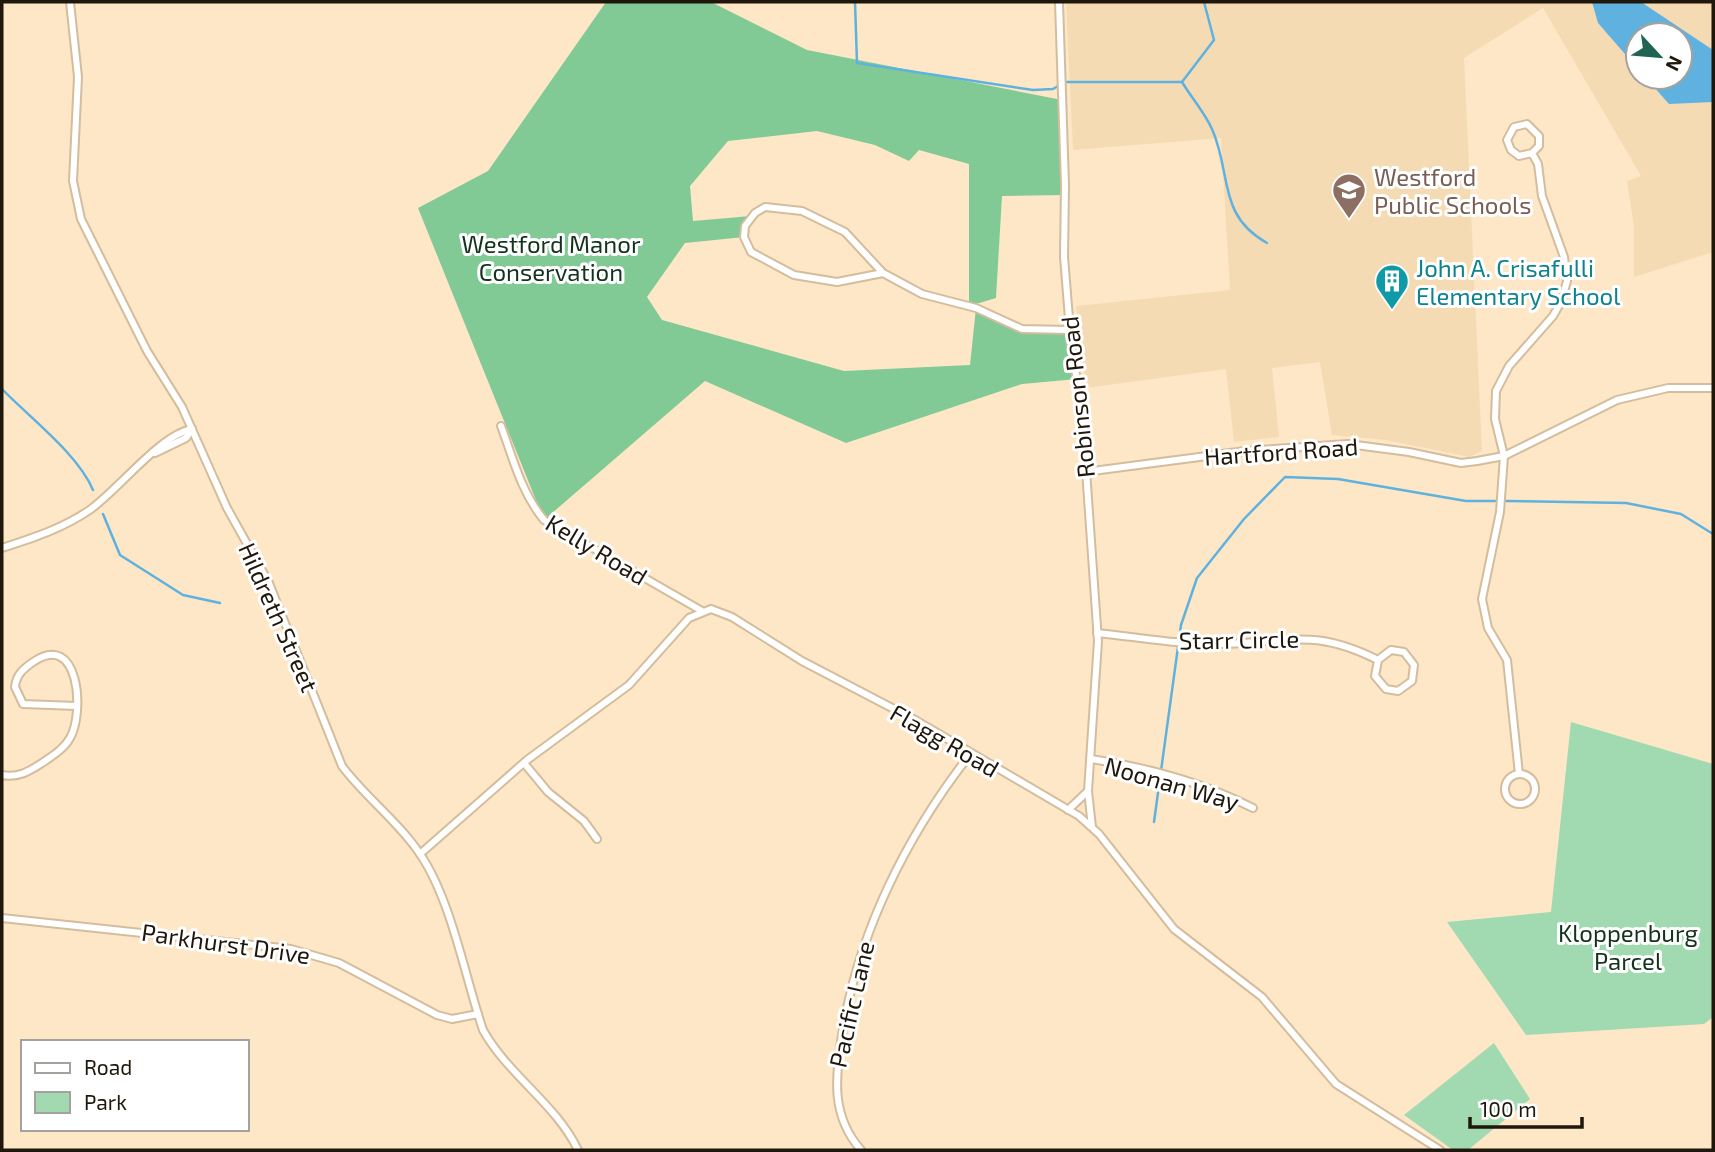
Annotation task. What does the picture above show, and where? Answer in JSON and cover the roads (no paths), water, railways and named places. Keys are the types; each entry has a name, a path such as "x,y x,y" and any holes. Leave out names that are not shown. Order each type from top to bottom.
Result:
{"street":[{"name":"Hildreth Street","path":"70,2 78,77 73,175 76,205 87,233 146,351 192,429 227,508 282,612 342,766 362,791 394,819 420,854 438,891 478,1014 494,1048 561,1122 578,1150"},
{"name":"Robinson Road","path":"1059,2 1065,185 1064,257 1070,330 1082,414 1097,634 1098,680 1088,791 1092,827"},
{"path":"1527,124 1538,132 1539,146 1532,153 1519,156 1511,150 1508,136 1517,125 1527,124"},
{"path":"1519,774 1507,660 1488,628 1482,598 1500,512 1504,456 1495,419 1496,391 1510,366 1553,316 1561,302 1567,281 1564,257 1542,196 1538,164 1532,153"},
{"path":"883,273 837,282 794,275 751,252 744,237 746,226 755,213 765,208 802,211 827,221 852,238 883,273 922,294 976,308 1015,327 1041,332 1070,330"},
{"name":"Hartford Road","path":"1085,472 1245,451 1326,444 1366,445 1461,463 1504,456 1617,400 1663,388 1713,388"},
{"name":"Kelly Road","path":"501,426 516,471 535,509 544,520 702,611"},
{"path":"2,548 57,529 80,516 182,430 192,429"},
{"name":"Flagg Road","path":"702,611 711,609 732,617 806,663 917,721 1068,810 1092,827 1174,929 1262,997 1336,1084 1440,1150"},
{"path":"420,854 524,763 629,685 689,618 702,611"},
{"name":"Starr Circle","path":"1097,634 1218,644 1302,637 1348,646 1378,660"},
{"path":"1391,650 1404,652 1414,665 1412,681 1398,691 1386,689 1376,676 1378,660 1391,650"},
{"path":"2,775 21,775 61,749 72,734 77,706 76,678 71,666 61,659 49,656 37,659 15,680 16,695 25,705 77,706"},
{"name":"Pacific Lane","path":"862,1150 850,1138 838,1110 836,1089 848,997 866,935 888,885 952,777 971,753"},
{"name":"Noonan Way","path":"1091,759 1156,774 1231,797 1253,807"},
{"path":"524,763 548,792 584,821 597,839"},
{"path":"1519,774 1532,780 1535,789 1528,802 1518,804 1510,800 1505,792 1507,782 1519,774"},
{"path":"1068,810 1088,791"},
{"name":"Parkhurst Drive","path":"2,918 291,949 339,963 437,1015 452,1019 478,1014"}],"water":[{"path":"1592,2 1641,2 1670,21 1624,21 1624,53 1598,23"},
{"path":"1694,37 1713,50 1713,102 1669,104 1657,91 1694,91"}],"waterway":[{"path":"855,2 857,63 1033,90 1053,89 1065,82 1182,82 1214,40 1204,2"},
{"path":"1182,82 1212,129 1228,192 1240,220 1267,243"},
{"path":"2,389 65,450 86,476 93,490"},
{"path":"1154,822 1181,625 1197,578 1244,519 1285,477 1338,479 1466,501 1495,501"},
{"path":"1506,501 1626,503 1681,514 1713,534"},
{"path":"103,514 120,555 183,595 220,603"}],"place":[{"name":"Westford Public Schools","path":"1349,220"},
{"name":"John A. Crisafulli Elementary School","path":"1392,311"}],"park label":[{"name":"Westford Manor Conservation","path":"551,257"},
{"name":"Kloppenburg Parcel","path":"1628,946"}]}
